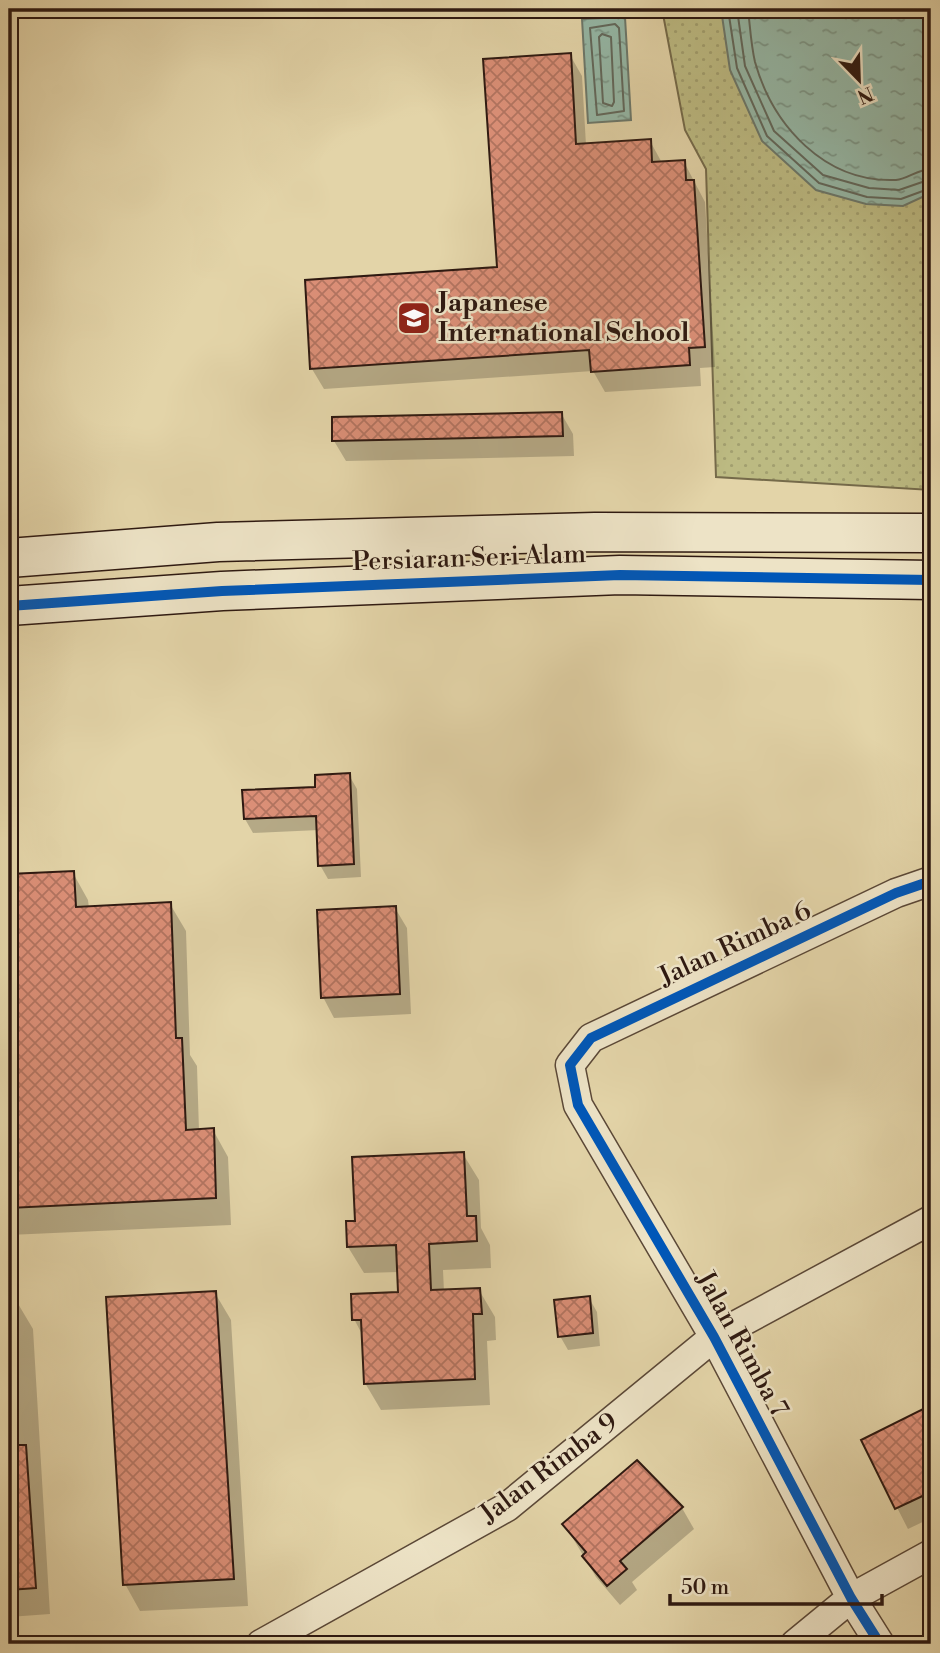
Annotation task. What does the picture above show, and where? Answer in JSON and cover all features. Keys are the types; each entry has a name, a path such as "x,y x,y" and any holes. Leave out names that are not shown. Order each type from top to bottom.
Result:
{"street":[{"name":"Persiaran Seri Alam","path":"9,558 218,542 288,540 595,532 931,533"},
{"name":"Persiaran Seri Alam","path":"9,606 222,591 620,575 931,580"},
{"name":"Jalan Rimba 6","path":"570,1065 591,1038 896,893 931,881"},
{"name":"Jalan Rimba 7","path":"570,1065 578,1105 714,1337 851,1598 880,1644"},
{"name":"Jalan Rimba 9","path":"261,1644 507,1507 714,1337 931,1220"},
{"path":"795,1644 851,1598 931,1553"}],"shaded area":[{"path":"662,9 931,9 931,490 716,477 706,169 685,130"}],"water":[{"path":"721,9 931,9 931,193 903,206 866,204 816,190 762,141 730,70"},
{"path":"625,17 631,120 588,123 582,19"}],"building":[{"path":"571,53 576,144 651,139 652,162 685,160 686,180 694,180 705,347 689,348 690,365 591,372 589,350 310,369 305,280 497,267 483,59"},
{"path":"562,412 563,436 332,441 332,417"},
{"path":"350,773 354,864 318,866 316,816 244,819 242,790 315,787 315,775"},
{"path":"74,871 76,907 171,902 176,1038 182,1038 186,1130 214,1128 216,1198 9,1208 9,874"},
{"path":"396,906 400,994 321,998 317,910"},
{"path":"464,1152 467,1216 476,1216 477,1241 429,1244 431,1290 480,1288 482,1314 473,1314 475,1379 364,1384 361,1320 352,1320 351,1294 398,1292 396,1245 347,1247 346,1221 355,1221 352,1157"},
{"path":"216,1291 234,1579 123,1585 106,1297"},
{"path":"590,1296 593,1333 558,1337 554,1300"},
{"path":"931,1405 931,1492 895,1509 861,1440"},
{"path":"9,1445 26,1445 36,1588 9,1590"},
{"path":"637,1460 683,1507 620,1561 627,1569 607,1586 582,1556 586,1552 562,1524"}],"cycle path":[{"path":"9,606 222,591 620,575 931,580"},
{"path":"880,1644 851,1598 714,1337 578,1105 570,1065 591,1038 896,893 931,881"}],"place":[{"name":"Japanese International School","path":"414,318"}]}
